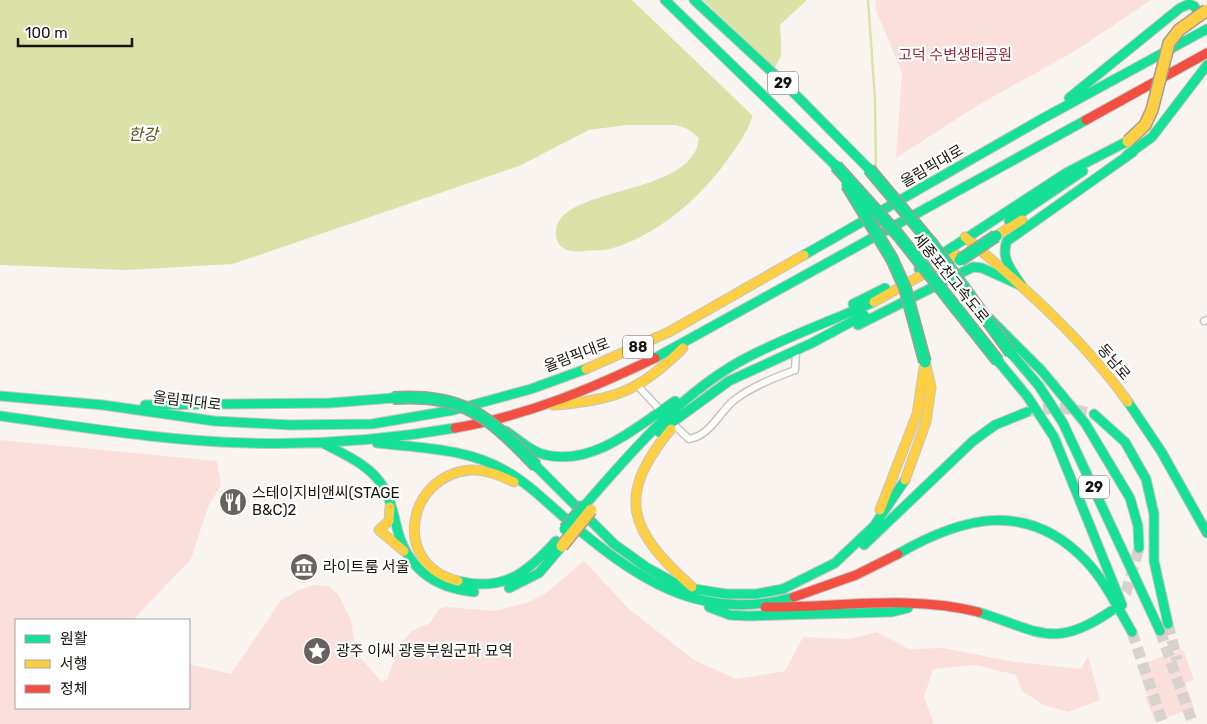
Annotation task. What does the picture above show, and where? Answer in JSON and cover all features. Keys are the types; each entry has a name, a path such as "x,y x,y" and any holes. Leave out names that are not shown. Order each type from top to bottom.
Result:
{"main road":[{"name":"세종포천고속도로","path":"664,0 836,166 899,236 1027,396 1054,438 1102,552 1132,632 1087,562 1069,545 1039,527 1022,522 995,519 976,520 954,526 932,535 870,568 820,588 766,602 736,606"},
{"name":"세종포천고속도로","path":"694,0 786,86 869,169 932,244 971,300 1015,350 1063,423 1164,628 1154,560 1153,507 1144,473 1130,448 1118,432 1094,414"},
{"path":"995,234 1128,141 1145,124 1152,110 1169,43 1179,30 1202,11 1189,4 1180,8 1122,57 1040,120"},
{"name":"올림픽대로","path":"0,396 103,406 214,421 290,425 372,424 454,410 531,389 601,363 669,332 1040,120 1207,29"},
{"name":"88","path":"0,416 208,441 323,443 361,441 478,423 541,406 613,378 692,340 1207,53"},
{"path":"1022,286 1004,258 1004,247 1007,241 1133,152 1163,126 1186,89 1207,65"},
{"path":"804,332 909,276 965,237 1066,173 1128,141"},
{"path":"588,508 633,457 666,426 729,381 812,343 958,258 1118,159 1133,152"},
{"path":"835,563 874,526 902,488 911,468 926,422 931,387 905,288 892,259 836,166"},
{"name":"동남로","path":"965,237 1022,286 1108,375 1138,416 1207,533"},
{"path":"103,406 330,403 417,395 456,402 474,409 543,454 572,457 600,449 748,357 874,302 958,258"},
{"path":"812,343 858,325 967,269 979,267 1022,286"},
{"path":"541,406 587,403 626,391 654,376 692,340"},
{"path":"1015,350 1085,423 1105,454 1135,512 1138,526 1138,548"},
{"path":"323,443 367,467 388,495 403,547 428,578 446,588 485,592 505,589 531,579 539,573 559,543 645,436 716,377"},
{"path":"689,410 652,450 641,471 635,494 638,519 649,542 664,563 695,595 756,594 774,591 813,576 867,544 973,441 995,425 1027,412"},
{"path":"498,426 614,544 719,612 748,616 892,612 923,604"},
{"path":"361,441 440,449 476,458 502,468 533,490 618,562 662,587 736,606 789,608 858,604 923,604 984,614 1030,632 1058,635 1081,630 1110,610"},
{"path":"533,490 492,473 472,469 456,471 443,476 432,484 420,500 415,519 415,537 420,553 427,565 438,575 469,584 484,585 514,579 526,572 559,543"},
{"path":"388,495 391,512 389,521 379,530 407,553"}],"street":[{"path":"637,385 680,432 689,439 697,438 705,432 732,402 767,381 795,370 796,351"}],"green space":[{"name":"고덕 수변생태공원","path":"876,0 1151,0 1075,51 980,104 896,158 902,73 875,8"},
{"path":"0,440 217,461 221,485 208,507 191,559 134,619 15,619 15,709 190,709 190,664 231,674 281,600 299,590 314,585 328,586 338,594 351,620 356,653 382,682 387,680 400,644 412,631 430,623 439,609 447,607 494,611 529,602 546,593 584,561 629,609 694,660 736,679 785,671 803,637 850,639 877,632 909,649 943,648 1015,662 1081,669 1088,656 1100,700 1068,712 1044,705 1022,691 1016,675 976,665 933,669 924,697 934,724 0,724"},
{"path":"1183,649 1194,680 1185,683 1194,707 1155,722 1145,697 1156,693 1147,695 1137,666"}],"water":[{"name":"한강","path":"0,0 807,0 780,25 780,58 762,87 747,130 735,149 706,186 689,203 652,231 632,241 607,250 570,251 559,244 556,235 561,219 576,207 598,198 651,182 674,172 691,158 699,138 688,129 676,125 626,125 589,130 519,166 233,264 126,270 0,265"}],"pier":[{"path":"632,0 703,0 776,69 763,91 754,117"}],"waterway":[{"path":"868,0 875,99 876,172"}],"tunnel":[{"path":"1027,412 1061,408 1094,414"},
{"path":"1115,605 1126,592 1139,548"},
{"path":"1168,624 1177,660"},
{"path":"1160,631 1193,724"},
{"path":"1132,632 1163,724"}],"traffic: fast":[{"path":"665,0 836,166"},
{"path":"694,0 786,85 869,169"},
{"path":"1069,98 1180,8 1189,4 1194,6 1198,12"},
{"path":"804,255 1040,120 1207,29"},
{"path":"1127,155 1152,137 1207,65"},
{"path":"655,358 1086,120"},
{"path":"919,269 1066,173 1128,141"},
{"path":"858,325 973,267 982,268 1022,286 1008,265 1005,254 1007,241 1133,152"},
{"path":"836,166 899,236 998,361"},
{"path":"869,169 932,244 1011,353"},
{"path":"1009,221 1083,171"},
{"path":"847,185 892,259 905,288 925,362"},
{"path":"960,260 996,236"},
{"path":"853,304 885,288"},
{"path":"585,505 640,443 702,386 748,357 874,302"},
{"path":"659,432 729,381 812,343 864,315"},
{"path":"989,318 1042,371 1085,423 1130,498 1138,526 1139,548"},
{"path":"1011,353 1039,386 1063,423 1160,631"},
{"path":"998,361 1027,396 1054,437 1122,605"},
{"path":"0,396 103,405 214,421 290,425 372,424 454,410 531,389 586,369"},
{"path":"145,405 330,403 393,398"},
{"path":"393,398 439,400 474,412 489,421 504,434 536,466"},
{"path":"506,431 530,448 546,455 564,457 581,455 615,442 675,401"},
{"path":"1128,402 1161,451 1207,533"},
{"path":"864,545 973,441 995,425 1027,412"},
{"path":"1094,414 1125,442 1146,479 1154,514 1154,561 1168,624"},
{"path":"0,416 155,436 248,443 352,441 455,428"},
{"path":"323,443 361,464 380,482 389,498 402,542 415,565 424,574 446,586 474,592"},
{"path":"377,443 443,450 491,463 522,481 617,559 643,576 670,590 698,599 728,604 760,604 794,597"},
{"path":"536,466 614,544 646,567 682,587 726,594 756,594 783,589 835,563 874,526 905,480"},
{"path":"565,529 585,505"},
{"path":"898,554 947,530 971,523 995,520 1018,522 1041,529 1064,542 1086,561 1105,586 1132,632"},
{"path":"458,581 474,584 502,582 524,571 556,541"},
{"path":"509,588 539,573 562,546"},
{"path":"709,607 730,615 748,616 892,612 908,608"},
{"path":"978,612 1031,630 1059,634 1074,631 1111,611"}],"traffic: slow":[{"path":"1128,141 1145,125 1152,110 1169,43 1179,30 1207,10"},
{"path":"996,236 1022,220"},
{"path":"965,237 1031,295 1072,335 1128,402"},
{"path":"586,369 669,332 804,255"},
{"path":"874,302 957,255"},
{"path":"553,405 609,397 624,391 639,384 653,374 668,363 683,348"},
{"path":"905,480 926,422 931,387 925,362"},
{"path":"880,510 917,414 924,368"},
{"path":"671,429 653,453 642,475 636,495 637,513 643,531 655,548 692,587"},
{"path":"458,581 437,572 423,558 415,540 415,522 420,504 432,488 448,476 470,470 487,472 514,482"},
{"path":"390,507 389,521 379,530 404,551"},
{"path":"562,546 591,510"}],"traffic: jam":[{"path":"1086,120 1207,53"},
{"path":"455,428 533,409 582,391 655,358"},
{"path":"794,597 856,575 898,554"},
{"path":"765,607 899,603 952,607 978,612"}],"place":[{"name":"스테이지비앤씨(STAGE B&C)2","path":"233,502"},
{"name":"라이트룸 서울","path":"304,567"},
{"name":"광주 이씨 광릉부원군파 묘역","path":"317,651"}]}
